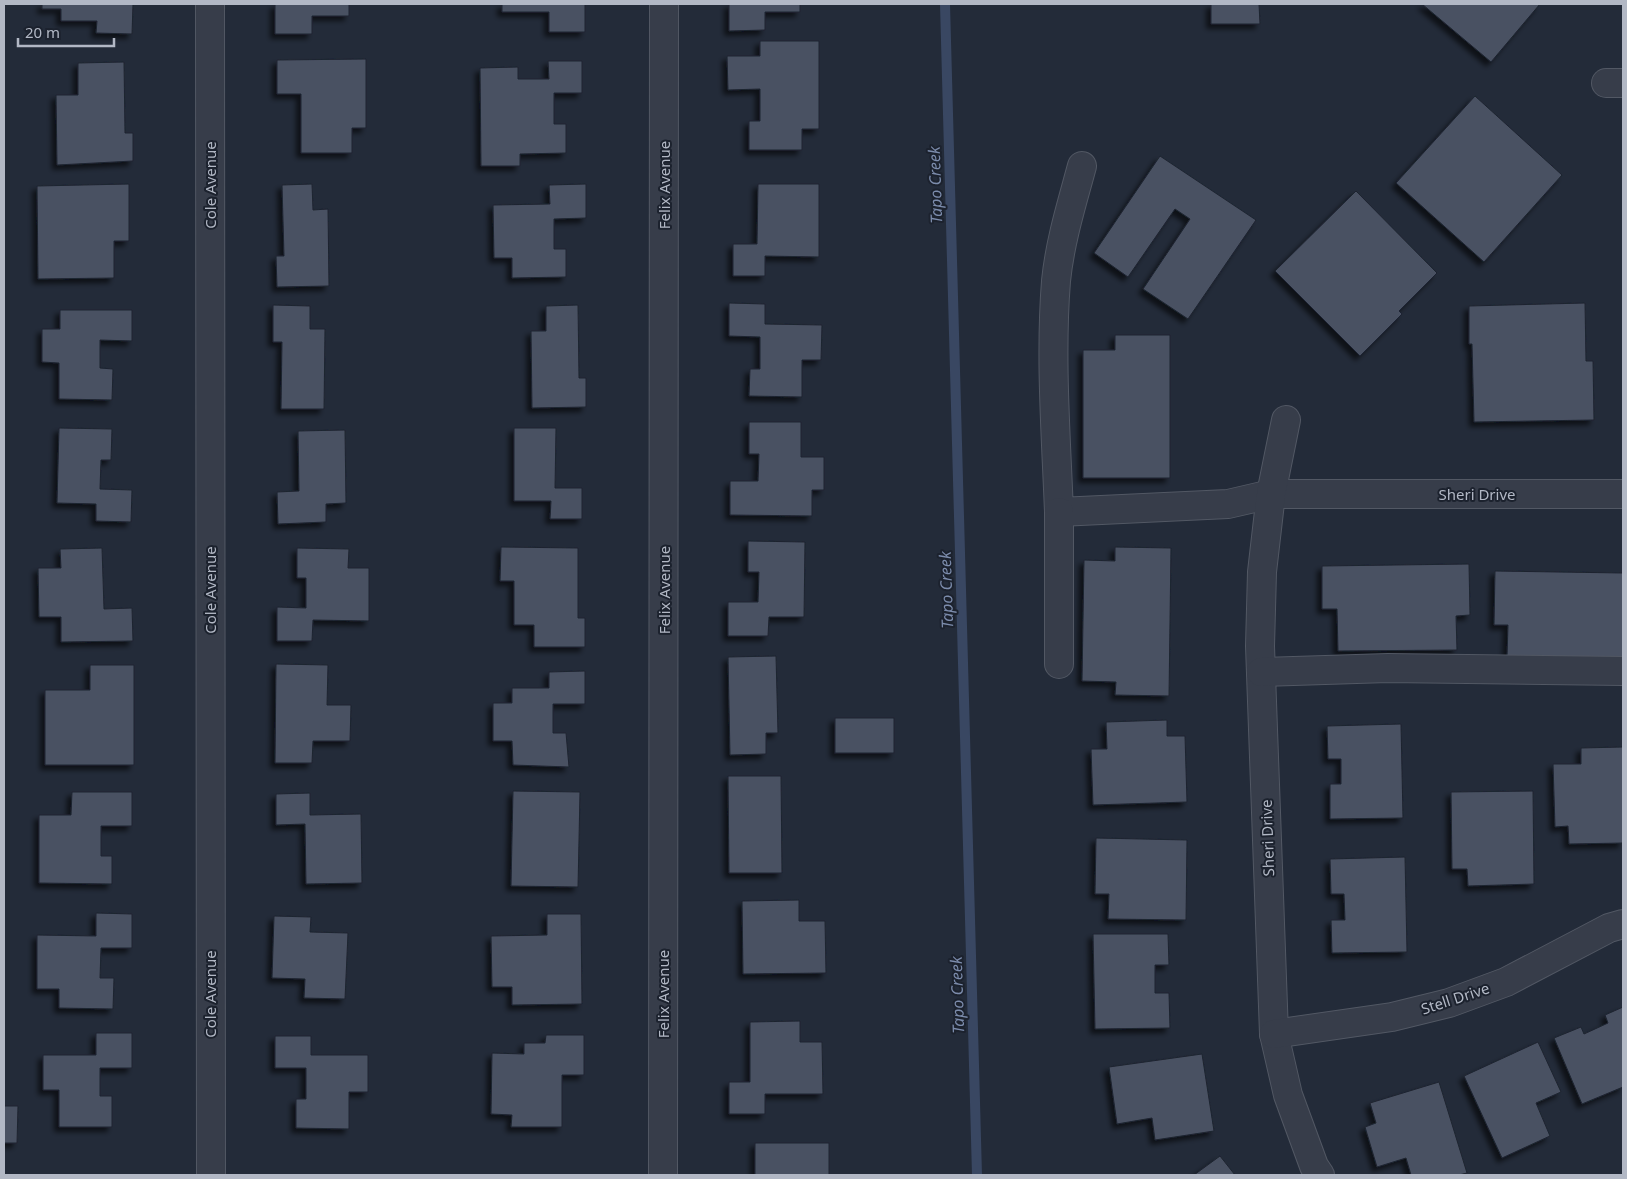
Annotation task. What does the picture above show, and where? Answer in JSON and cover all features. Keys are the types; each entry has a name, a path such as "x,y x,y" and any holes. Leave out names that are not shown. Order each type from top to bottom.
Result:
{"street":[{"name":"Cole Avenue","path":"210,4 210,1175"},
{"name":"Felix Avenue","path":"663,1175 664,4"},
{"path":"1059,664 1059,512 1054,347 1056,280 1066,222 1082,166"},
{"name":"Sheri Drive","path":"1286,420 1271,494 1262,572 1261,672 1274,1034 1288,1095 1314,1166 1320,1175"},
{"path":"1059,512 1228,504 1271,494"},
{"name":"Sheri Drive","path":"1271,494 1623,494"},
{"path":"1261,672 1388,668 1623,671"},
{"name":"Stell Drive","path":"1274,1034 1392,1016 1449,1003 1506,982 1610,928 1623,924"}],"building":[{"path":"42,4 133,4 132,34 96,33 97,21 61,21 61,9 42,9"},
{"path":"275,4 349,4 349,16 312,16 312,34 275,34"},
{"path":"502,4 585,4 585,32 549,32 549,12 502,12"},
{"path":"729,4 800,4 800,12 765,12 765,30 729,31"},
{"path":"1211,4 1259,4 1260,24 1211,24"},
{"path":"1422,4 1540,4 1491,62"},
{"path":"760,41 819,41 819,129 802,129 802,150 749,150 749,121 760,121 760,89 728,90 727,56 760,56"},
{"path":"366,59 366,128 352,128 352,153 301,153 301,94 277,94 277,60"},
{"path":"548,61 582,61 582,93 554,93 554,124 566,124 566,153 520,154 520,166 481,166 480,68 518,67 518,79 549,79"},
{"path":"124,62 125,133 133,133 133,161 57,165 56,95 78,95 78,63"},
{"path":"1475,96 1562,175 1484,262 1396,183"},
{"path":"1160,156 1256,220 1188,319 1143,289 1190,219 1175,209 1128,277 1094,253"},
{"path":"129,184 129,241 114,241 114,278 38,279 37,186"},
{"path":"312,184 313,210 328,209 329,286 277,287 276,256 284,256 282,185"},
{"path":"586,184 586,218 554,219 554,249 566,249 566,277 512,278 512,258 494,258 493,205 550,204 549,185"},
{"path":"758,184 819,184 819,257 765,256 765,276 733,276 733,244 757,244"},
{"path":"1356,191 1437,273 1399,311 1402,314 1360,356 1275,271"},
{"path":"729,303 765,304 765,324 822,325 821,360 802,360 802,397 749,396 750,369 760,369 760,337 729,336"},
{"path":"1585,303 1586,361 1593,361 1594,420 1474,422 1472,344 1469,344 1469,306"},
{"path":"273,305 310,306 310,329 325,329 324,409 281,409 282,342 273,342"},
{"path":"578,305 579,378 586,378 586,407 532,408 531,331 546,331 546,306"},
{"path":"60,310 132,310 132,341 100,340 100,368 113,369 112,400 59,399 59,363 42,362 42,329 60,329"},
{"path":"1115,335 1170,335 1170,478 1083,478 1083,350 1115,350"},
{"path":"749,422 801,422 801,457 824,457 824,490 812,490 812,516 730,515 730,481 758,481 759,454 749,454"},
{"path":"59,428 112,429 111,460 101,460 100,489 132,490 131,522 96,521 96,504 57,503"},
{"path":"514,428 556,428 555,488 582,488 582,519 550,519 551,501 514,501"},
{"path":"345,430 346,503 326,504 326,522 278,524 277,492 299,491 298,431"},
{"path":"748,541 805,542 804,617 769,617 768,636 728,636 728,602 758,602 759,572 748,572"},
{"path":"501,547 578,548 578,618 585,618 585,647 534,647 534,625 514,625 514,581 500,581"},
{"path":"1115,547 1171,548 1169,696 1115,695 1116,682 1082,681 1084,560 1115,561"},
{"path":"102,548 104,609 132,608 133,641 61,642 61,617 39,617 38,568 61,568 60,549"},
{"path":"297,548 349,549 348,568 369,568 369,621 313,620 312,641 277,641 277,607 306,608 306,578 297,578"},
{"path":"1469,564 1470,615 1456,616 1457,650 1338,651 1337,609 1322,609 1322,566"},
{"path":"1495,571 1623,573 1623,658 1507,657 1508,625 1494,625"},
{"path":"776,656 778,733 766,733 766,754 730,755 728,657"},
{"path":"276,664 328,665 327,705 351,705 350,741 313,741 312,763 275,763"},
{"path":"90,665 134,665 134,765 45,765 45,690 90,690"},
{"path":"585,671 585,704 553,704 553,733 566,733 569,767 513,765 512,741 493,741 493,703 512,703 512,688 549,688 549,672"},
{"path":"835,718 894,718 894,753 835,753"},
{"path":"1167,720 1167,736 1185,736 1187,802 1093,805 1091,749 1107,749 1106,722"},
{"path":"1401,724 1403,818 1330,819 1330,784 1341,784 1341,759 1328,759 1327,726"},
{"path":"1623,747 1623,843 1569,844 1568,826 1555,827 1553,764 1581,764 1581,748"},
{"path":"728,776 781,776 782,873 729,873"},
{"path":"513,791 580,792 578,887 511,886"},
{"path":"1533,791 1534,884 1468,886 1467,869 1452,869 1451,792"},
{"path":"72,792 132,792 132,826 101,826 101,856 112,856 112,884 39,883 39,815 71,815"},
{"path":"310,793 310,815 361,814 362,883 306,884 305,824 276,825 276,794"},
{"path":"1096,838 1187,840 1186,920 1108,919 1109,894 1095,894"},
{"path":"1405,857 1407,952 1332,953 1331,920 1345,920 1344,894 1331,894 1330,859"},
{"path":"799,900 799,921 825,921 826,973 743,974 742,901"},
{"path":"96,913 132,914 132,948 101,948 100,978 114,978 113,1009 59,1008 59,989 37,989 37,935 96,936"},
{"path":"547,914 581,914 582,1004 512,1005 512,987 492,987 491,936 547,935"},
{"path":"274,916 311,917 310,932 348,933 345,999 304,998 305,979 272,978"},
{"path":"1093,934 1168,934 1169,965 1155,965 1155,993 1169,993 1170,1028 1095,1029"},
{"path":"1623,1007 1623,1087 1582,1104 1554,1038 1581,1027 1584,1034 1608,1023 1605,1015"},
{"path":"800,1021 800,1042 822,1042 823,1094 765,1094 765,1114 729,1114 729,1082 750,1082 750,1022"},
{"path":"96,1033 132,1033 132,1068 100,1068 100,1096 112,1096 112,1127 59,1127 59,1090 43,1090 43,1055 96,1055"},
{"path":"546,1035 584,1035 584,1075 562,1075 562,1127 511,1127 512,1115 491,1114 492,1053 524,1054 524,1043 545,1043"},
{"path":"275,1036 311,1036 311,1055 368,1055 368,1092 349,1092 349,1129 296,1128 296,1099 306,1099 306,1068 275,1068"},
{"path":"1538,1042 1561,1092 1536,1103 1550,1136 1502,1158 1464,1076"},
{"path":"1202,1054 1214,1131 1155,1140 1152,1118 1117,1124 1109,1067"},
{"path":"1439,1082 1467,1173 1459,1175 1411,1175 1406,1158 1377,1167 1365,1127 1376,1123 1370,1103"},
{"path":"4,1106 18,1106 17,1143 4,1143"},
{"path":"755,1143 829,1143 829,1175 755,1175"},
{"path":"1220,1156 1235,1175 1194,1175"}],"waterway":[{"name":"Tapo Creek","path":"945,4 977,1175"}]}
